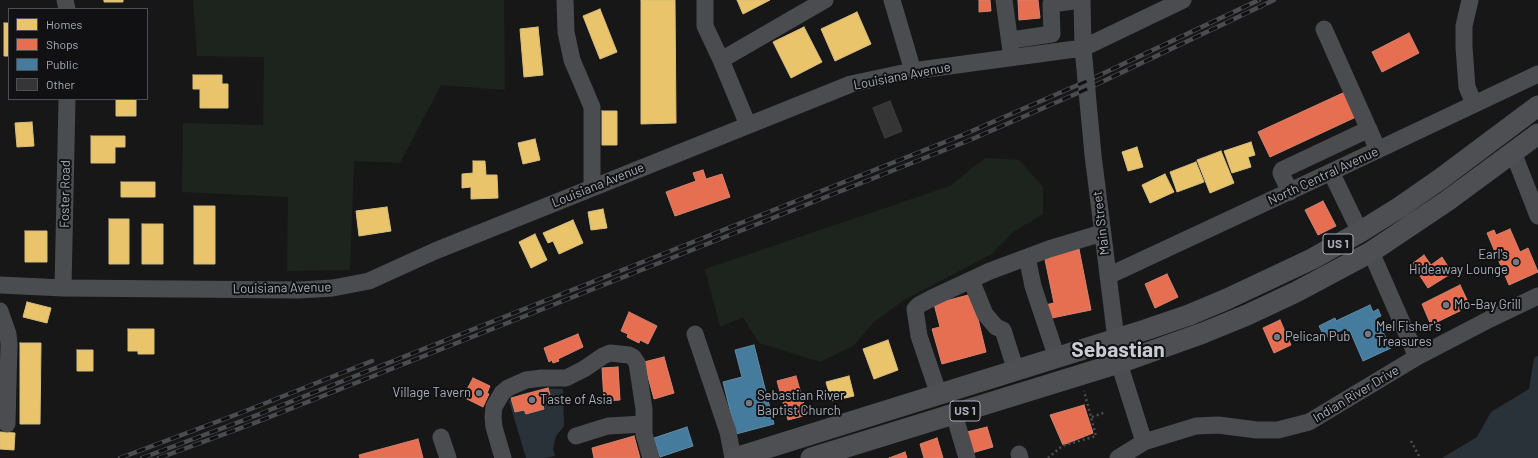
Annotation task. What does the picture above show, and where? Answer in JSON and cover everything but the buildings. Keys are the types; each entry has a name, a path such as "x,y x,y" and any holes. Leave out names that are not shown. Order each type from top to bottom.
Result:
{"main road":[{"name":"US 1","path":"734,458 1189,316 1312,259 1360,232 1439,180 1538,106"},
{"name":"US 1","path":"811,458 1119,363 1203,333 1246,315 1296,292 1371,252 1447,201 1538,134"},
{"path":"790,458 793,453 814,433"}],"street":[{"path":"565,0 566,32 572,60 592,107 592,187"},
{"path":"705,0 705,26 748,125"},
{"path":"721,60 826,0"},
{"path":"892,0 912,71"},
{"path":"1004,0 1011,40 1012,58"},
{"path":"1011,40 1052,34 1051,4 1081,0"},
{"name":"Main Street","path":"1081,0 1083,48 1102,233 1119,363 1144,442"},
{"name":"Louisiana Avenue","path":"0,285 63,288 299,290 334,288 369,281 435,251 851,84 912,71 1083,48 1182,0"},
{"path":"1470,0 1464,26 1464,47 1467,87 1474,104"},
{"path":"1324,29 1378,150"},
{"name":"North Central Avenue","path":"1108,276 1290,192 1538,74"},
{"name":"Foster Road","path":"63,288 67,100"},
{"path":"1290,192 1281,173 1282,170 1369,129"},
{"path":"1513,152 1538,216"},
{"path":"1331,172 1360,232"},
{"path":"939,395 919,336 915,309 919,305 990,271 1049,249 1102,233"},
{"path":"1371,252 1416,358"},
{"path":"1027,257 1033,286 1057,358"},
{"path":"971,280 985,314 996,327 1003,330 1016,371"},
{"name":"Indian River Drive","path":"1118,458 1144,442 1196,426 1218,425 1257,430 1278,430 1309,422 1416,358 1490,319 1538,296"},
{"path":"0,311 8,334 9,344 8,424"},
{"path":"695,334 728,432 734,458"},
{"path":"504,458 494,427 493,417 494,407 502,393 508,388 526,380 566,378 584,369 602,356 610,353 629,355 633,357 637,363 644,409 644,434 652,458"},
{"path":"954,414 967,458"},
{"path":"576,436 608,426 644,424"},
{"path":"441,437 448,458"}],"path":[{"path":"1048,458 1062,446 1096,436 1084,390"},
{"path":"1091,418 1106,412"},
{"path":"1411,442 1420,458"}],"shaded area":[{"path":"193,0 504,0 505,90 441,85 400,163 354,161 350,270 287,271 288,197 182,192 183,123 263,125 264,57 197,56"},
{"path":"985,158 1019,160 1043,187 1043,214 1013,232 992,254 904,300 874,322 853,346 820,362 759,343 743,317 720,327 705,269 950,186"},
{"path":"1538,356 1538,458 1442,458 1477,437 1491,412 1529,389 1534,358"},
{"path":"545,388 563,389 564,426 556,436 553,449 555,456 545,458 526,458 509,401 521,394"}],"railway":[{"path":"142,458 247,419 965,134 1087,81 1259,0"},
{"path":"159,458 252,424 970,140 1087,89 1274,0"},
{"path":"120,458 243,412 372,361"}],"place":[{"name":"Earl's Hideaway Lounge","path":"1516,262"},
{"name":"Mo-Bay Grill","path":"1446,305"},
{"name":"Mel Fisher's Treasures","path":"1368,334"},
{"name":"Pelican Pub","path":"1277,337"},
{"name":"Village Tavern","path":"479,393"},
{"name":"Taste of Asia","path":"532,400"},
{"name":"Sebastian River Baptist Church","path":"749,403"}],"district":[{"name":"Sebastian","path":"1118,350"}]}
